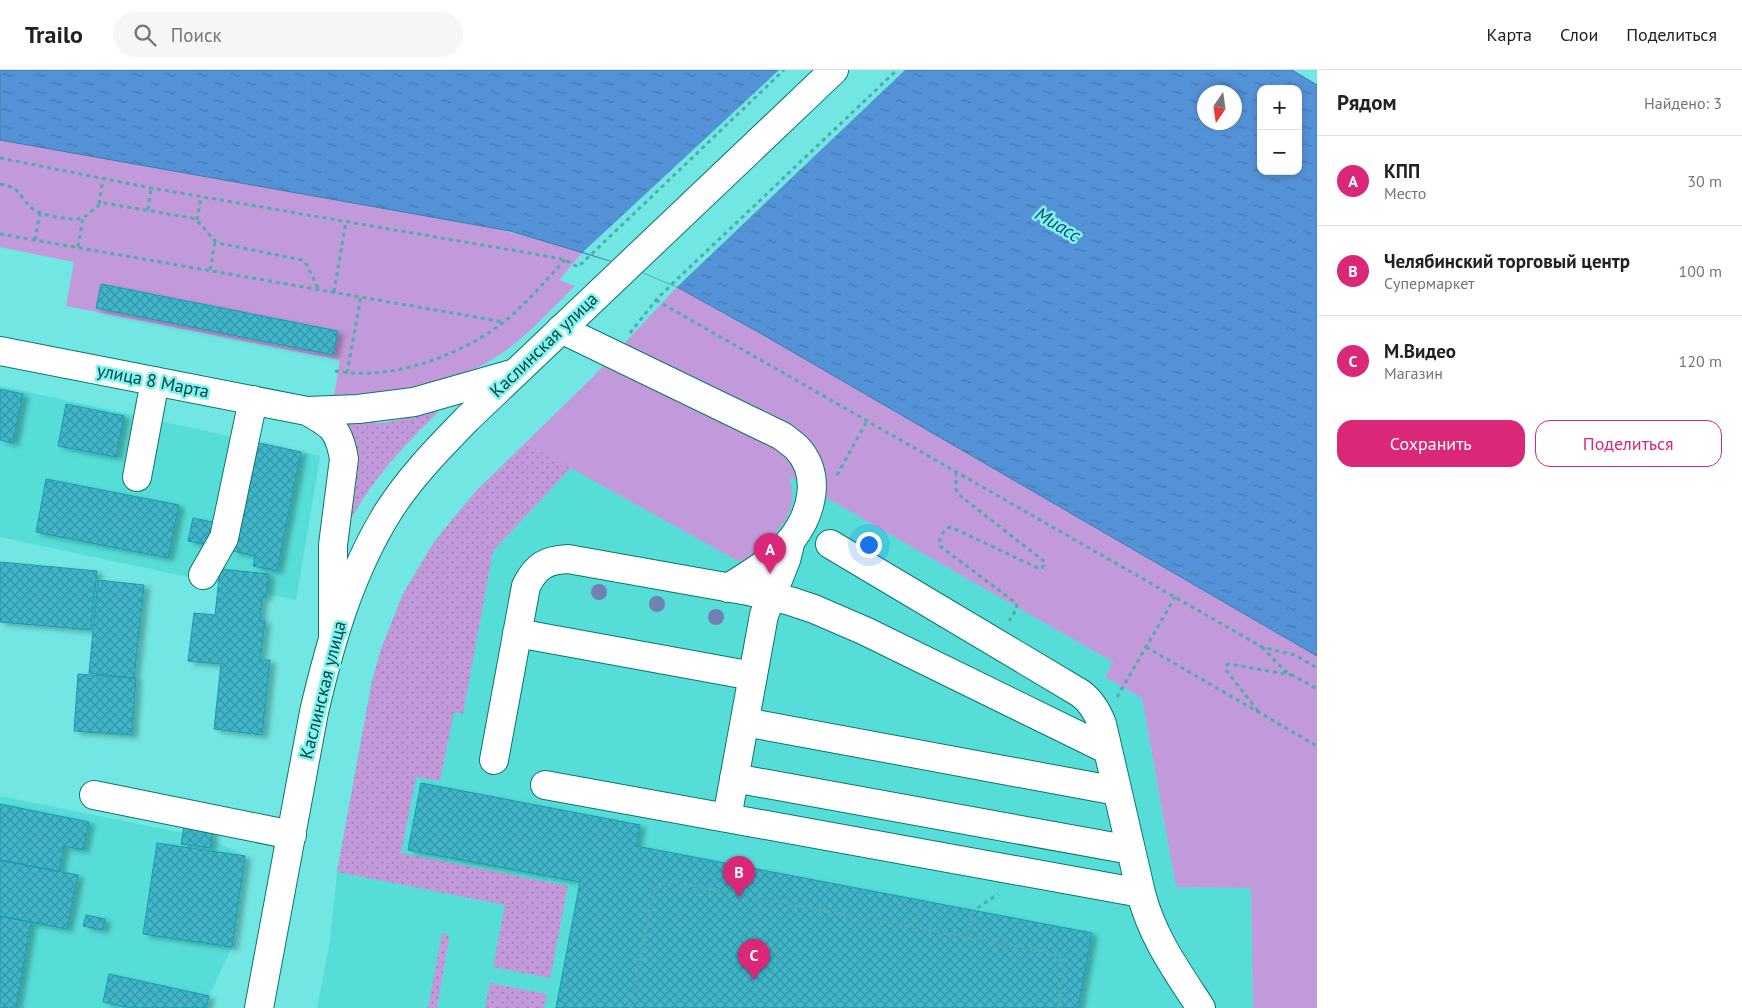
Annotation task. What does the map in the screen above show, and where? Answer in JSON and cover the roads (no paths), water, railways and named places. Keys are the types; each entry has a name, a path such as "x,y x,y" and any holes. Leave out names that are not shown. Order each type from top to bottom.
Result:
{"main road":[{"name":"Каслинская улица","path":"260,1008 314,712 333,638 358,570 388,511 423,465 512,374 834,70"},
{"path":"561,328 782,436 797,448 810,470 812,490 808,512 791,540 786,560 764,615 727,818"},
{"name":"улица 8 Марта","path":"0,351 307,411"},
{"path":"307,411 358,409 414,402 512,374"},
{"path":"136,477 155,381"},
{"path":"202,575 224,538 253,400"},
{"path":"307,411 329,424 336,431 341,443 344,459 333,545 333,638"},
{"path":"728,588 763,564 791,540"},
{"path":"830,544 1085,697 1097,712 1102,724 1144,907 1158,940 1201,1008"},
{"path":"494,760 526,586 531,575 542,565 553,560 568,559 790,601 837,618 1108,750"},
{"path":"517,633 753,676"},
{"path":"745,722 1117,790"},
{"path":"734,778 1131,850"},
{"path":"545,785 1141,893"},
{"path":"94,795 292,835"}],"water":[{"name":"Миасс","path":"0,70 1292,70 1317,85 1317,656 760,333 677,287 627,266 510,231 0,140"}],"place":[{"name":"КПП","path":"770,574"},
{"name":"Челябинский торговый центр","path":"739,897"},
{"name":"М.Видео","path":"754,980"}]}
